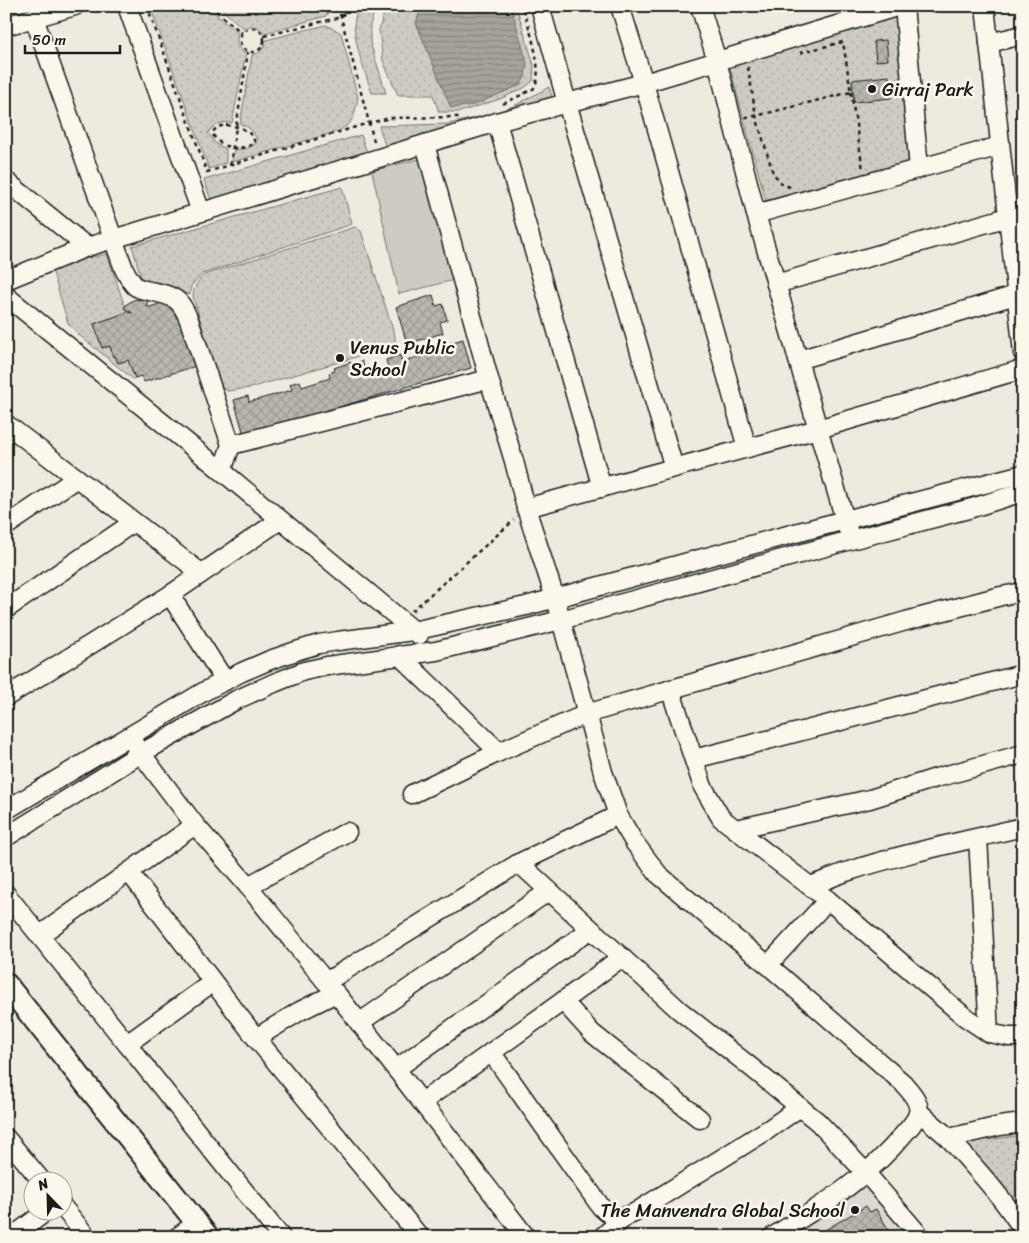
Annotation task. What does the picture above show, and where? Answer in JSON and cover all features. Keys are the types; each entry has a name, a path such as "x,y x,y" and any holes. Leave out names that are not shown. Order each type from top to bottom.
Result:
{"main road":[{"path":"6,984 202,1230"}],"street":[{"path":"6,26 75,6"},
{"path":"127,6 201,212"},
{"path":"540,6 674,468"},
{"path":"620,6 644,83 747,448"},
{"path":"700,6 717,61 756,214 851,540"},
{"path":"6,280 114,238 497,122 644,83 902,6 919,169"},
{"path":"985,6 1023,353"},
{"path":"34,18 124,268 134,285 142,290 167,295 178,300 184,307 231,445 222,471"},
{"path":"989,43 1023,35"},
{"path":"497,122 602,488"},
{"path":"425,144 526,508 561,620 603,772 618,815 634,842 658,874 710,919 768,965 903,1084 918,1104 919,1112 914,1122 866,1173 772,1237"},
{"path":"756,214 1000,146"},
{"path":"6,181 87,247"},
{"path":"776,284 1008,217"},
{"path":"798,360 1016,295"},
{"path":"6,296 222,471 436,650"},
{"path":"526,508 818,429 1023,369"},
{"path":"231,445 489,379"},
{"path":"8,428 201,573"},
{"path":"6,810 205,691 270,660 296,651 319,644 407,626 472,618 1023,474"},
{"path":"6,526 77,478"},
{"path":"6,837 140,754 236,700 289,677 327,666 436,650 561,620 972,508 1023,492"},
{"path":"6,697 170,594 280,520"},
{"path":"6,608 134,522"},
{"path":"412,794 499,752 586,714 906,621 1023,592"},
{"path":"170,594 225,681"},
{"path":"399,655 499,752"},
{"path":"694,759 1023,674"},
{"path":"670,689 703,787 721,818 828,900 965,1017 988,1033 1009,1038 1023,1037"},
{"path":"128,736 195,825 248,886 360,1023 526,1237"},
{"path":"736,829 870,799 936,778 1023,754"},
{"path":"256,1038 300,1011 331,987 519,863 618,815"},
{"path":"40,935 195,825"},
{"path":"810,886 879,862 946,844 1023,827"},
{"path":"248,886 347,832"},
{"path":"978,838 988,1033"},
{"path":"519,863 679,1010 818,1122 866,1173 921,1237"},
{"path":"129,872 256,1038 420,1237"},
{"path":"360,1023 549,891"},
{"path":"6,894 281,1237"},
{"path":"768,965 828,900"},
{"path":"396,1069 591,929"},
{"path":"422,1102 622,957"},
{"path":"127,1044 213,982"},
{"path":"563,1001 592,1033 700,1119"},
{"path":"490,1052 601,1207 614,1217 625,1218"},
{"path":"602,1237 625,1218 769,1129 800,1107"},
{"path":"919,1112 949,1138 988,1182 1023,1230"},
{"path":"949,1138 1000,1126 1023,1123"},
{"path":"6,1138 33,1170"},
{"path":"72,1218 87,1237"},
{"path":"12,1237 35,1220"},
{"path":"177,1237 202,1230"}],"path":[{"path":"147,6 207,172 390,118 465,117"},
{"path":"210,6 242,33"},
{"path":"338,6 378,158"},
{"path":"264,36 341,17 351,6"},
{"path":"503,104 533,89 537,85 538,68 522,6"},
{"path":"252,28 260,30 264,36 264,44 256,52 248,52 240,44 240,37 245,30 252,28"},
{"path":"795,54 842,42 863,173"},
{"path":"230,165 248,52"},
{"path":"748,67 756,116 773,173 782,184 795,189"},
{"path":"732,118 756,116 851,92"},
{"path":"226,125 236,126 248,131 253,136 255,143 242,148 232,148 219,143 214,138 212,133 217,127 226,125"},
{"path":"407,626 526,508"}],"shaded area":[{"path":"150,6 206,6 238,33 237,39 240,49 246,53 232,123 225,122 219,124 208,133 216,144 226,149 226,163 209,169"},
{"path":"218,6 332,6 326,16 265,33 255,26 243,28"},
{"path":"365,6 380,6 382,8 374,13 370,25 370,42 386,93 372,93 362,64 354,27 358,11"},
{"path":"386,6 516,6 534,65 533,81 524,88 500,99 460,112 439,112 433,95 398,95 383,61 379,30"},
{"path":"424,6 511,6 527,63 525,77 520,85 474,105 451,108 416,23 421,8"},
{"path":"895,16 911,164 767,205 729,64"},
{"path":"326,25 341,33 358,98 350,123 339,131 232,162 234,150 250,147 257,142 252,130 240,124 252,55 262,50 266,40"},
{"path":"549,87 553,100 386,148 379,126 448,124 488,115 514,106"},
{"path":"361,135 367,153 211,200 204,180"},
{"path":"419,159 425,162 454,280 399,294 372,171"},
{"path":"342,187 352,224 202,274 191,286 190,295 143,283 132,246"},
{"path":"355,227 361,231 395,336 395,342 390,347 250,388 227,391 222,387 218,380 193,296 199,280 204,275"},
{"path":"107,254 124,308 128,312 94,324 102,348 110,346 113,357 115,356 118,363 128,360 135,378 133,379 79,335 68,323 51,266"},
{"path":"1023,1135 1023,1210 965,1143"},
{"name":"The Manvendra Global School","path":"865,1183 910,1237 779,1237"}],"building":[{"path":"886,40 888,60 876,61 874,41"},
{"name":"Girraj Park","path":"889,76 891,98 854,102 852,80"},
{"path":"433,295 436,306 443,304 447,320 440,322 443,333 407,344 396,307"},
{"path":"173,299 196,366 144,382 141,376 135,378 128,360 118,363 115,356 113,357 110,346 102,348 94,324 128,312 132,313 124,308 133,300 148,300 146,306 150,307"},
{"path":"463,339 471,368 244,435 234,400 248,396 249,402 292,390 290,384 300,381 302,387 330,378 329,373 335,371 334,368 351,362 351,365 362,361 366,373 388,367 386,360 400,355 402,362 440,350 439,346"},
{"path":"866,1206 870,1212 876,1209 893,1237 813,1237"}],"place":[{"name":"Girraj Park","path":"872,89"},
{"name":"Venus Public School","path":"340,358"},
{"name":"The Manvendra Global School","path":"855,1210"}]}
